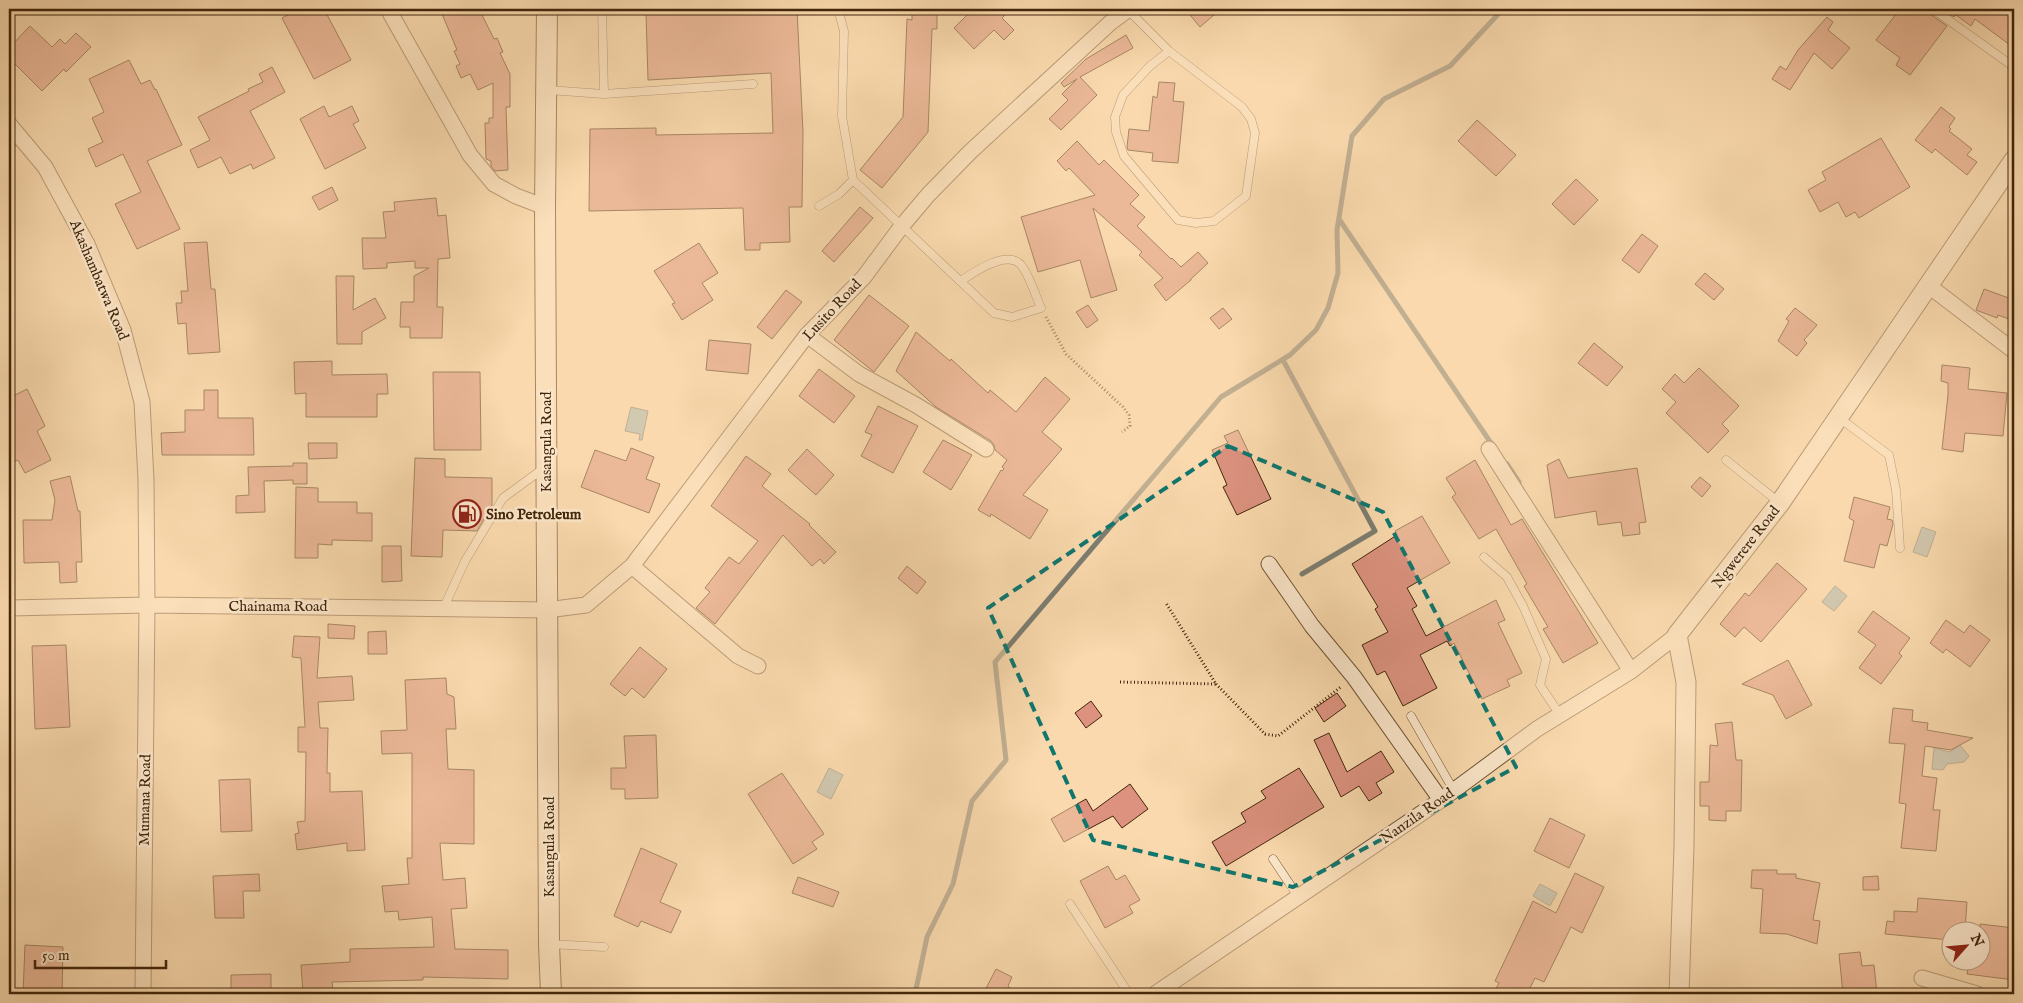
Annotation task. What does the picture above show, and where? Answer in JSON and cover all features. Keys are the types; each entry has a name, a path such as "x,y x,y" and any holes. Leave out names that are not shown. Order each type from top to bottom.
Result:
{"main road":[{"name":"Kasangula Road","path":"548,9 545,207 551,994"}],"street":[{"path":"388,9 470,155 494,184 516,196 545,207"},
{"name":"Lusito Road","path":"547,610 586,604 632,566 807,335 864,277 901,226 970,152 1110,23 1128,9"},
{"name":"Akashambatwa Road","path":"9,124 45,167 87,244 124,330 142,402 146,480 147,605"},
{"name":"Ngwerere Road","path":"1677,635 1780,503 2014,160"},
{"path":"1929,286 2014,351"},
{"path":"807,335 859,374 916,405 986,449"},
{"path":"1489,449 1631,671"},
{"path":"1269,564 1312,626 1354,677 1441,800"},
{"path":"632,566 738,656 758,666"},
{"name":"Chainama Road","path":"9,608 147,605 444,607 547,610"},
{"name":"Mumana Road","path":"143,994 147,605"},
{"path":"1677,635 1686,682 1684,847 1679,994"},
{"name":"Nanzila Road","path":"1155,994 1454,791 1537,729 1631,671 1677,635"},
{"path":"1922,978 1977,994"}],"lane":[{"path":"602,9 604,94"},
{"path":"838,9 844,31 842,116 853,180 994,313 1012,317 1041,308 1022,265 1014,260 1006,259 993,263 961,280"},
{"path":"1128,9 1169,51 1242,107 1251,120 1255,133 1246,196 1214,221 1196,223 1178,220 1124,156 1116,132 1115,117 1123,95 1150,66 1169,51"},
{"path":"1932,9 2014,67"},
{"path":"548,90 604,94 753,84"},
{"path":"819,206 839,194 853,180"},
{"path":"1838,417 1889,455 1896,490 1900,548"},
{"path":"1726,460 1780,503"},
{"path":"444,607 464,561 503,498 546,466"},
{"path":"1484,557 1507,577 1523,606 1546,659 1540,685 1560,714"},
{"path":"1411,716 1454,791"},
{"path":"1273,859 1299,898"},
{"path":"1070,904 1129,994"},
{"path":"550,944 604,947"}],"path":[{"path":"949,9 949,15"},
{"path":"1041,308 1066,354 1123,406 1129,415 1130,426 1122,432"},
{"path":"1166,603 1216,684 1265,734 1278,736 1354,677"},
{"path":"1120,682 1216,684"}],"highlighted area":[{"path":"1228,446 1383,512 1516,767 1293,887 1093,840 988,608"}],"shaded area":[{"path":"631,407 648,411 642,440 639,440 640,434 625,431"},
{"path":"1922,527 1936,532 1927,557 1913,552"},
{"path":"1835,586 1847,596 1834,611 1822,602"},
{"path":"1960,745 1969,756 1964,762 1947,764 1943,770 1932,769 1934,748 1950,752"},
{"path":"829,768 843,775 831,799 817,792"},
{"path":"1540,884 1557,893 1550,906 1533,896"}],"building":[{"path":"300,9 324,9 351,60 314,79 282,18"},
{"path":"440,9 479,9 494,39 497,38 503,52 500,53 510,74 510,107 506,107 508,170 495,171 491,166 491,161 486,159 485,123 489,123 489,118 493,118 493,83 478,90 470,74 461,78 456,66 460,64 454,51 457,50"},
{"path":"718,9 797,9 803,132 802,207 789,207 790,242 760,243 760,250 745,250 743,208 589,211 590,129 656,128 656,135 773,133 771,73 648,80 646,13"},
{"path":"912,9 937,9 937,29 932,29 928,132 882,188 860,170 903,117 907,19 912,20"},
{"path":"973,9 1011,9 1002,18 1014,30 1004,40 994,30 974,49 954,28"},
{"path":"1185,9 1221,9 1200,27"},
{"path":"1900,9 1927,9 1930,14 1947,26 1910,75 1896,65 1900,58 1876,40"},
{"path":"1942,9 2014,9 2014,48 1975,19 1971,26 1956,15 1954,17"},
{"path":"1827,17 1833,22 1828,30 1850,48 1832,69 1814,53 1790,90 1772,79 1780,66 1786,70 1798,50"},
{"path":"30,26 52,47 60,39 65,44 76,33 91,47 66,72 64,69 42,91 9,58 9,48"},
{"path":"1126,35 1133,48 1080,77 1097,95 1061,130 1049,119 1068,100 1062,94 1077,79 1064,87 1061,83 1086,59"},
{"path":"129,60 141,84 150,80 156,89 182,145 147,161 180,229 137,249 115,204 141,192 123,154 96,167 88,149 103,142 92,118 104,112 89,79"},
{"path":"272,67 285,92 250,111 275,158 253,169 251,164 230,174 221,157 198,168 190,150 210,140 198,117 263,82 259,74"},
{"path":"1159,82 1175,83 1173,101 1184,102 1178,163 1152,161 1153,153 1128,150 1127,147 1129,129 1149,131 1153,96 1157,98"},
{"path":"324,106 329,117 352,106 359,121 353,124 366,148 325,169 300,119"},
{"path":"1941,107 1955,118 1949,127 1951,129 1949,131 1972,149 1967,155 1977,162 1967,175 1935,149 1932,153 1915,140"},
{"path":"1477,120 1516,155 1496,176 1458,141"},
{"path":"1881,138 1910,187 1859,218 1855,212 1846,217 1838,202 1820,212 1808,190 1826,180 1822,172"},
{"path":"1077,141 1099,165 1104,160 1139,195 1130,204 1145,217 1137,226 1171,259 1181,267 1198,252 1208,263 1166,301 1154,285 1163,278 1139,255 1142,252 1093,208 1117,290 1091,298 1080,260 1038,272 1021,217 1095,195 1069,168 1066,171 1057,161"},
{"path":"1576,179 1598,200 1574,225 1552,204"},
{"path":"332,187 338,200 319,210 312,197"},
{"path":"436,198 438,216 446,215 450,258 438,259 437,307 443,307 442,338 410,338 410,327 400,327 401,302 414,302 414,276 429,268 415,268 415,261 387,263 387,268 363,269 362,238 386,238 383,212 395,211 394,202"},
{"path":"860,207 873,218 834,262 822,251"},
{"path":"1642,234 1658,246 1639,273 1622,260"},
{"path":"207,242 211,289 215,289 220,352 188,354 186,323 178,324 176,303 182,303 181,291 188,291 184,243"},
{"path":"699,243 718,273 702,283 713,300 682,320 672,304 675,303 654,271"},
{"path":"1705,273 1724,289 1714,300 1695,284"},
{"path":"336,276 354,276 353,310 375,298 386,318 362,332 362,344 337,344"},
{"path":"1984,289 2014,300 2014,321 1998,315 1997,318 1976,310"},
{"path":"786,290 802,302 772,339 757,327"},
{"path":"869,295 909,326 874,372 834,340"},
{"path":"1088,305 1098,320 1087,328 1076,312"},
{"path":"1223,308 1232,319 1219,329 1210,318"},
{"path":"1795,308 1817,325 1804,340 1807,343 1797,356 1778,341 1789,321 1786,319"},
{"path":"916,332 950,361 951,359 988,393 990,390 1016,412 1045,377 1070,399 1042,432 1062,449 1023,495 1048,510 1030,539 991,514 990,517 978,510 1001,470 1004,469 1002,467 1007,460 995,450 991,441 936,407 896,371"},
{"path":"709,340 751,344 748,374 706,370"},
{"path":"1594,343 1623,367 1607,386 1578,363"},
{"path":"332,361 332,375 387,374 388,394 377,394 377,417 306,417 306,393 295,394 294,362"},
{"path":"1942,365 1970,368 1968,389 2007,393 2003,436 1965,433 1963,452 1942,449 1948,383 1941,381"},
{"path":"1699,368 1739,406 1722,424 1729,431 1708,453 1666,413 1676,402 1662,389 1675,374 1684,383"},
{"path":"819,369 855,396 834,423 799,396"},
{"path":"433,372 480,372 481,450 434,450"},
{"path":"27,389 45,426 37,431 51,460 25,473 18,460 9,464 9,398"},
{"path":"204,390 218,390 218,418 253,418 254,455 162,455 161,433 185,432 185,410 204,410"},
{"path":"878,406 918,426 893,473 861,456 872,435 865,432"},
{"path":"1238,430 1271,499 1237,515 1223,487 1227,485 1212,450 1228,443 1224,436"},
{"path":"943,440 972,455 951,490 923,472"},
{"path":"308,443 337,443 337,458 309,459"},
{"path":"631,448 654,457 646,479 660,484 649,513 581,487 595,450 626,461"},
{"path":"807,449 834,475 816,495 788,470"},
{"path":"746,456 771,474 762,486 810,524 836,552 824,564 820,559 812,566 783,535 715,624 696,608 710,592 705,588 729,557 739,564 758,541 711,506"},
{"path":"415,458 445,459 445,477 492,478 492,505 477,531 443,530 442,557 411,556"},
{"path":"1559,459 1568,478 1637,468 1646,522 1639,523 1640,534 1623,536 1621,522 1598,525 1596,511 1555,518 1547,465"},
{"path":"1475,460 1511,525 1522,519 1598,643 1563,663 1543,629 1548,627 1524,586 1527,584 1496,529 1479,539 1452,497 1456,494 1446,478"},
{"path":"293,463 307,463 307,484 293,484 293,480 264,481 265,512 236,513 236,496 249,495 248,467 293,466"},
{"path":"70,476 78,511 80,511 82,562 76,562 77,582 60,583 59,562 24,563 23,520 52,520 55,500 50,481"},
{"path":"1700,477 1711,486 1702,497 1691,487"},
{"path":"296,487 318,488 318,502 357,502 357,513 372,513 372,541 332,540 332,545 318,544 318,558 295,558"},
{"path":"1854,497 1890,507 1887,519 1892,520 1893,524 1887,546 1880,544 1874,568 1844,561 1854,521 1849,518"},
{"path":"1422,516 1450,563 1407,588 1417,606 1412,609 1426,636 1496,600 1505,620 1498,623 1522,673 1507,680 1510,686 1482,699 1454,643 1450,646 1447,641 1420,655 1437,688 1403,706 1385,671 1377,675 1362,645 1388,632 1375,609 1378,607 1352,564 1397,535 1395,531"},
{"path":"382,546 401,546 402,581 382,582"},
{"path":"1777,563 1807,589 1761,642 1744,627 1735,637 1720,624 1745,593 1749,596"},
{"path":"907,566 926,582 917,594 898,578"},
{"path":"1873,611 1910,638 1899,653 1902,656 1881,684 1859,668 1876,645 1858,632"},
{"path":"1946,620 1964,633 1970,625 1990,640 1970,667 1946,649 1943,653 1930,643"},
{"path":"328,624 355,626 354,639 328,638"},
{"path":"386,631 387,654 368,654 368,632"},
{"path":"294,636 320,637 317,678 352,676 354,700 318,702 320,728 328,728 327,773 330,773 330,792 362,791 365,850 347,851 347,843 297,850 295,834 299,833 297,822 305,821 306,752 298,752 298,727 305,727 301,658 292,657"},
{"path":"66,645 70,727 35,729 32,646"},
{"path":"640,647 667,669 644,698 632,688 625,696 610,684"},
{"path":"1788,660 1812,705 1786,719 1773,695 1742,684"},
{"path":"446,678 447,694 454,697 456,729 446,729 448,769 474,770 474,844 440,843 443,880 465,878 467,908 451,909 455,949 508,950 508,979 423,977 423,980 332,982 333,992 303,994 301,965 350,962 350,949 434,947 432,917 399,920 398,911 385,912 382,886 409,884 407,858 412,858 412,753 382,754 381,731 407,730 405,680"},
{"path":"1337,693 1346,706 1324,722 1315,708"},
{"path":"1091,701 1102,716 1086,728 1075,713"},
{"path":"1893,708 1913,710 1912,721 1928,723 1927,730 1973,738 1951,750 1925,746 1922,776 1937,778 1933,810 1940,810 1936,851 1901,848 1906,804 1899,803 1905,744 1889,743"},
{"path":"1732,722 1736,760 1742,760 1741,811 1726,811 1726,821 1709,820 1709,806 1700,806 1700,782 1709,782 1710,745 1718,746 1715,724"},
{"path":"1329,733 1347,772 1381,751 1394,772 1376,783 1382,793 1369,801 1359,786 1341,797 1314,740"},
{"path":"656,735 658,798 625,799 625,789 611,789 611,768 626,768 624,736"},
{"path":"1299,768 1324,807 1226,866 1212,842 1246,822 1241,813 1266,798 1261,791"},
{"path":"782,773 824,834 812,842 817,849 793,864 748,794"},
{"path":"250,779 252,831 221,832 219,780"},
{"path":"1130,784 1148,809 1122,828 1113,816 1064,842 1051,819 1086,799 1093,811"},
{"path":"1550,818 1585,835 1569,868 1534,851"},
{"path":"641,848 677,864 660,902 681,911 671,933 641,921 638,927 614,916"},
{"path":"1108,866 1116,880 1125,875 1140,900 1129,906 1133,913 1105,928 1080,881"},
{"path":"1752,870 1777,870 1777,874 1796,874 1796,878 1820,883 1813,920 1820,921 1817,944 1787,934 1760,933 1763,889 1751,888"},
{"path":"1575,873 1604,887 1582,933 1571,927 1544,982 1535,978 1528,992 1520,988 1517,994 1493,994 1499,983 1495,981 1533,901 1556,913"},
{"path":"259,874 260,891 243,891 244,918 215,918 213,876"},
{"path":"1878,876 1879,890 1863,890 1863,877"},
{"path":"798,877 839,892 833,907 792,893"},
{"path":"1918,898 1967,902 1966,920 1940,920 1940,939 1885,934 1887,921 1894,922 1894,911 1917,912"},
{"path":"1990,925 2014,928 2014,980 1967,974 1968,970 1990,970"},
{"path":"25,945 63,947 62,994 23,994"},
{"path":"1860,952 1862,966 1874,965 1877,994 1843,994 1839,954"},
{"path":"996,969 1012,977 1008,986 1016,994 983,994"},
{"path":"271,974 271,994 231,994 231,975"}],"waterway":[{"path":"915,994 927,937 953,884 972,801 1006,760 995,662 1221,397 1290,355 1316,330 1328,308 1338,273 1337,230 1352,136 1384,99 1450,66 1503,9"},
{"path":"1339,219 1493,446"},
{"path":"1283,360 1375,531 1302,574"},
{"path":"1507,464 1519,482"}],"place":[{"name":"Sino Petroleum","path":"467,514"}]}
